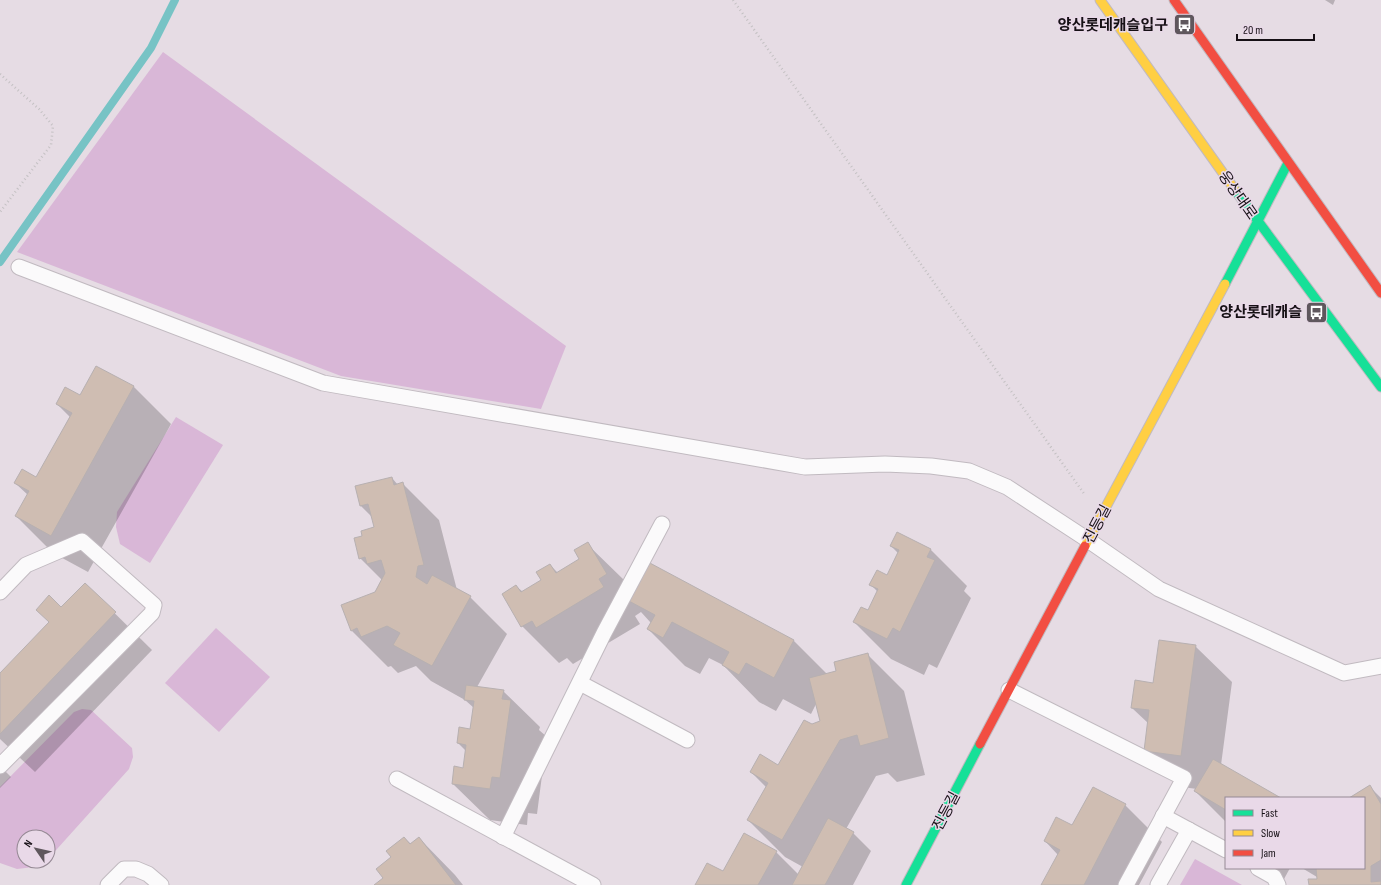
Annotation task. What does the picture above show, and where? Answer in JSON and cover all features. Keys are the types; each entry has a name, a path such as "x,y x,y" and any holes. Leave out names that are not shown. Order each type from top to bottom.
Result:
{"main road":[{"name":"웅상대로","path":"1100,0 1258,223 1381,387"},
{"path":"1174,0 1381,293"},
{"name":"진등길","path":"906,885 1088,540 1258,223 1288,163"}],"lane":[{"path":"19,267 323,383 805,467 885,464 931,466 969,471 1007,487 1159,589 1344,673 1381,666"},
{"path":"503,836 604,633 662,524"},
{"path":"0,592 26,565 82,541 154,605 152,613 0,766"},
{"path":"580,683 688,740"},
{"path":"1009,690 1184,778 1126,885"},
{"path":"397,779 593,885"},
{"path":"1163,816 1225,849"},
{"path":"1158,885 1189,830"},
{"path":"108,885 124,869 136,868 148,874 161,885"},
{"path":"1260,869 1274,877 1278,885"}],"path":[{"path":"733,0 1101,517"},
{"path":"0,74 39,109 53,126 51,145 0,212"}],"shaded area":[{"path":"163,52 566,346 541,409 341,376 17,252"},
{"path":"176,417 223,445 150,563 120,544 116,527 117,512"},
{"path":"216,628 270,677 219,732 165,683"},
{"path":"82,709 91,710 132,748 133,757 129,769 56,850 56,829 16,829 16,869 0,863 0,787 74,712"},
{"path":"1195,859 1242,885 1180,885"}],"building":[{"path":"96,366 134,386 51,536 15,516 29,491 14,483 22,469 36,477 72,413 56,404 65,387 80,395"},
{"path":"392,477 394,485 403,482 424,565 418,566 416,577 427,584 432,575 471,596 432,666 393,645 400,633 387,626 361,637 357,628 351,631 341,605 375,592 385,573 381,560 367,564 365,557 359,559 354,538 362,536 361,531 374,527 368,504 360,506 355,486"},
{"path":"897,532 931,549 927,557 935,560 900,632 893,628 887,639 853,622 861,607 868,610 878,589 869,585 877,570 887,575 899,550 890,546"},
{"path":"588,542 607,574 599,579 604,587 536,628 532,621 521,627 502,594 516,585 521,592 541,580 536,572 550,564 556,573 579,559 574,550"},
{"path":"648,562 794,640 774,678 746,663 739,675 722,665 729,652 672,622 663,638 647,629 655,615 627,600"},
{"path":"85,583 116,612 0,734 0,673 49,622 36,610 49,595 61,607"},
{"path":"1159,640 1196,645 1181,756 1144,751 1149,710 1131,708 1135,680 1153,683"},
{"path":"868,653 889,738 860,746 857,735 840,740 782,840 747,820 768,783 750,772 760,754 778,765 804,720 812,724 820,721 809,678 836,671 834,662"},
{"path":"466,685 504,690 502,699 511,700 500,778 492,777 490,789 452,784 454,766 463,768 466,745 457,743 459,727 470,729 474,701 464,700"},
{"path":"1213,759 1279,797 1225,797 1225,809 1194,791"},
{"path":"1370,785 1381,804 1381,860 1371,866 1371,882 1381,881 1381,885 1309,885 1308,879 1317,879 1316,869 1365,869 1365,797 1351,797"},
{"path":"1093,787 1126,804 1084,885 1041,885 1060,850 1044,841 1056,817 1072,825"},
{"path":"828,818 854,832 825,885 792,885"},
{"path":"744,833 777,851 758,885 695,885 707,863 723,871"},
{"path":"404,837 410,844 419,837 456,885 374,885 383,878 376,869 391,857 386,851"}],"waterway":[{"path":"0,262 151,48 175,0"}],"traffic: fast":[{"path":"1225,284 1288,163"},
{"path":"1235,190 1381,387"},
{"path":"906,885 980,744"}],"traffic: slow":[{"path":"1100,0 1235,190"},
{"path":"1085,546 1225,284"}],"traffic: jam":[{"path":"1174,0 1381,293"},
{"path":"980,744 1085,546"}],"place":[{"name":"양산롯데캐슬입구","path":"1184,25"},
{"name":"양산롯데캐슬","path":"1317,312"}]}
